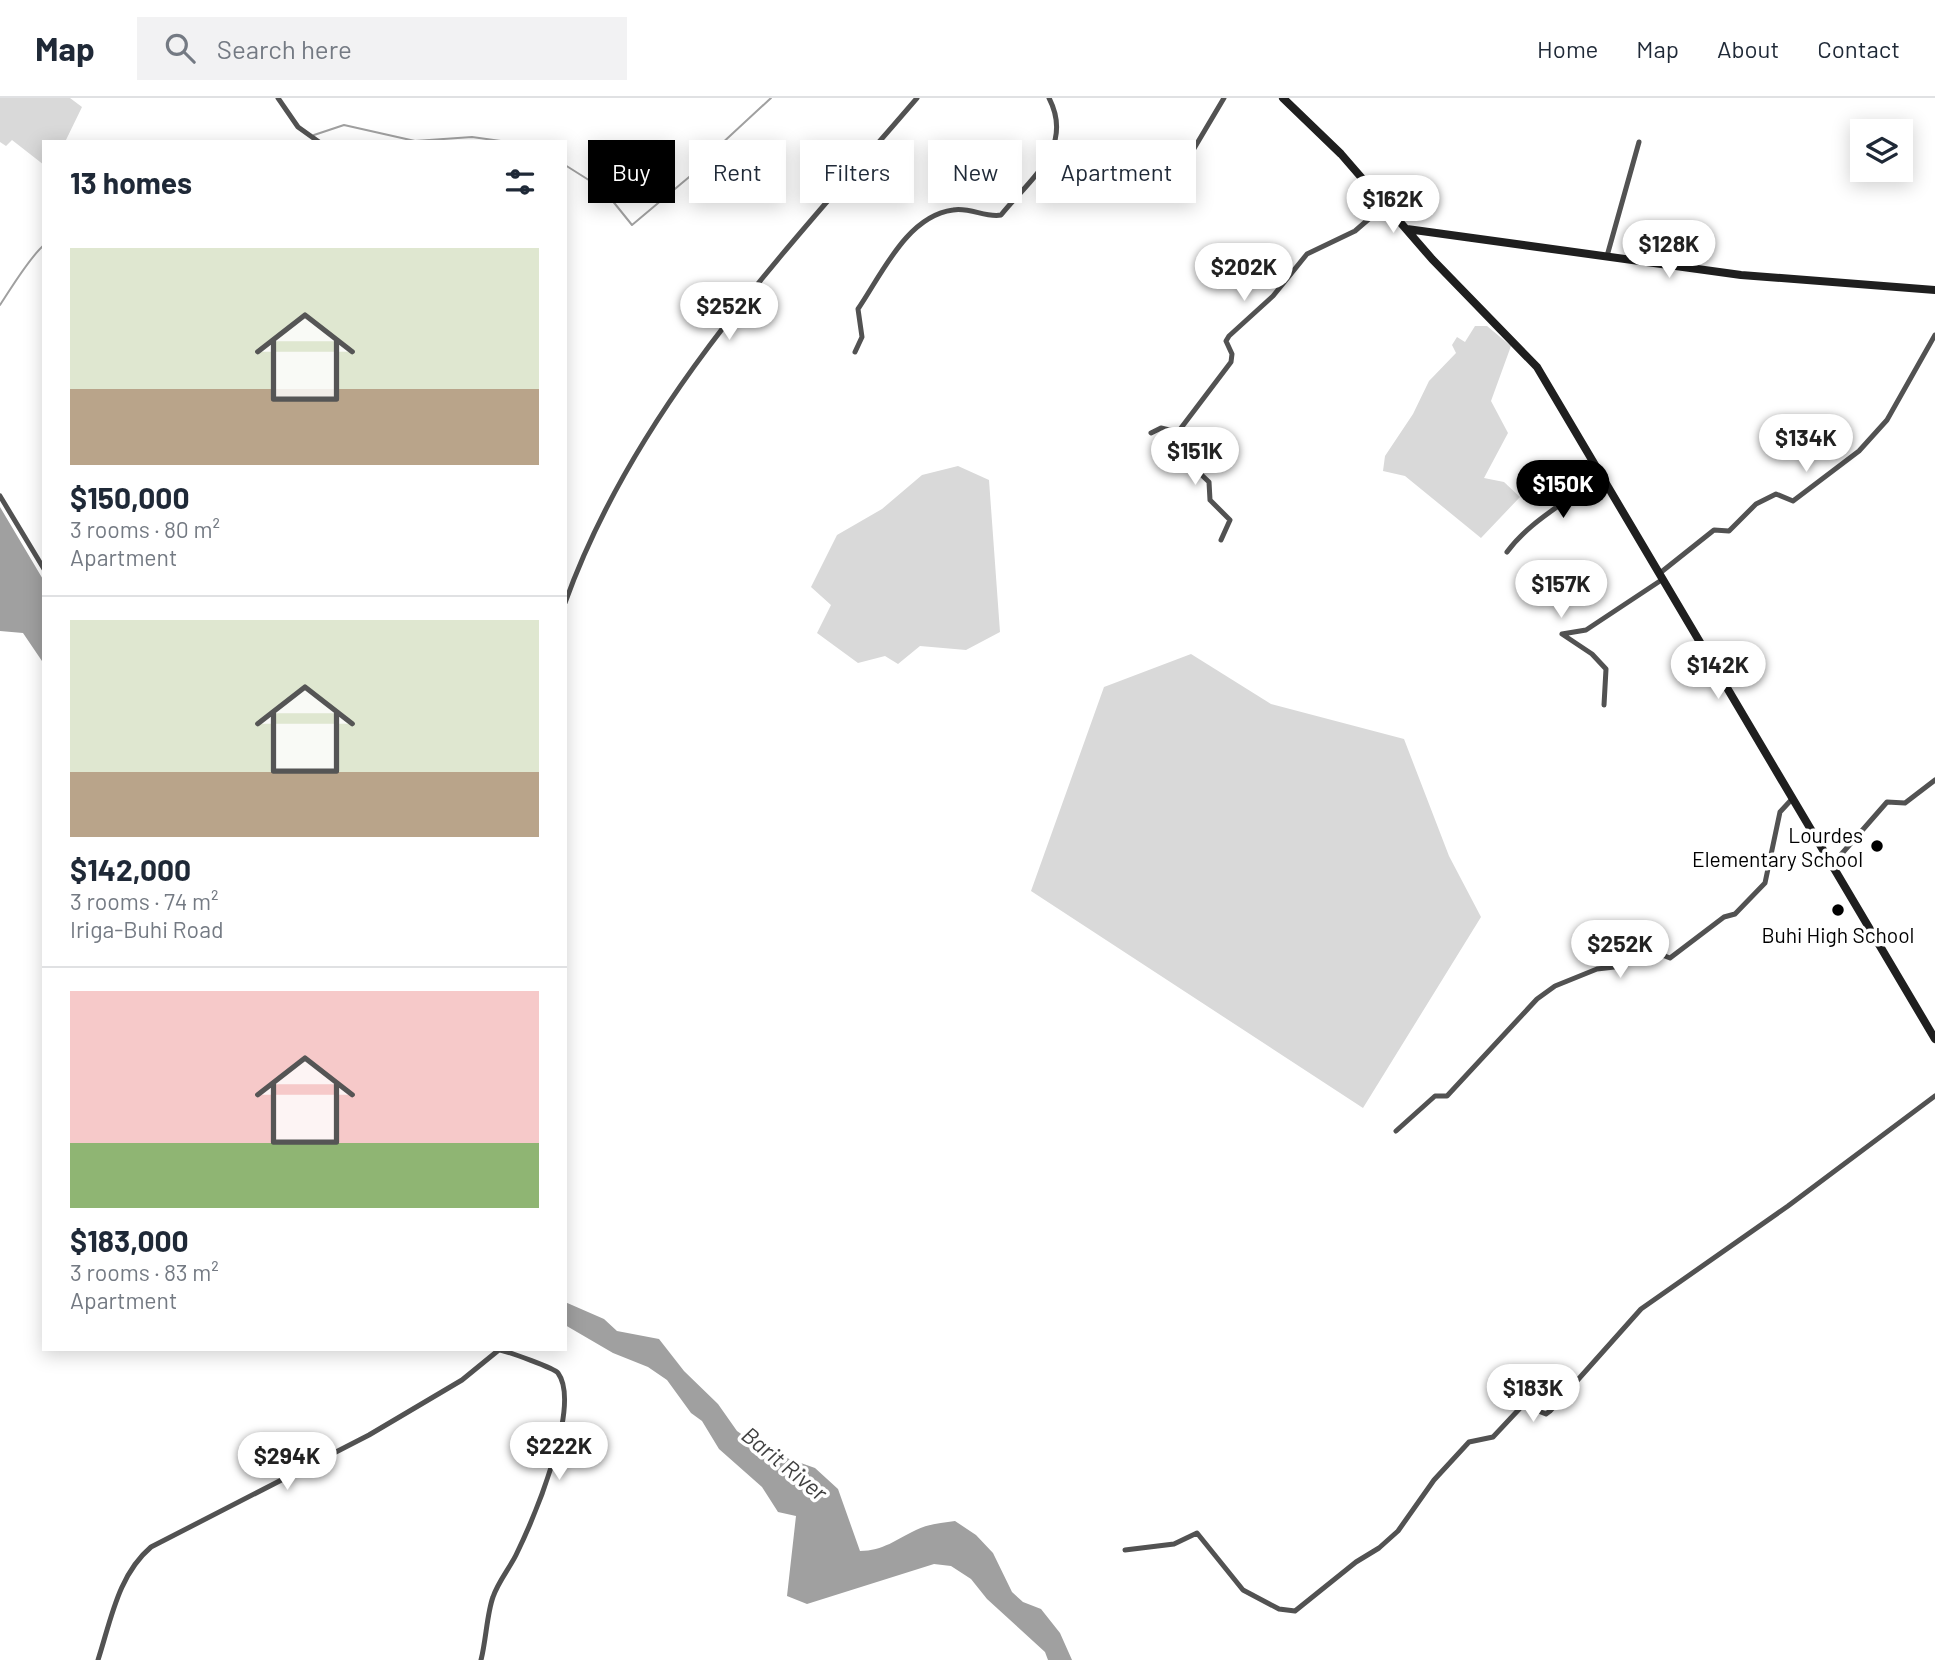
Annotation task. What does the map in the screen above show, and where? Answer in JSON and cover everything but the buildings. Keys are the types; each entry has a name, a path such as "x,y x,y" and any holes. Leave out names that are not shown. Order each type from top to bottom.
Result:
{"main road":[{"path":"1283,98 1342,154 1385,205 1537,367 1935,1039"},
{"path":"1407,229 1741,275 1935,290"}],"street":[{"path":"278,98 291,120 316,140"},
{"path":"567,598 618,487 692,368 744,300 917,98"},
{"path":"855,352 862,337 858,309 899,246 934,214 967,208 1001,215 1042,170 1053,152 1058,127 1049,98"},
{"path":"1196,145 1224,98"},
{"path":"1607,256 1639,142"},
{"path":"1176,434 1204,401 1231,362 1232,354 1226,341 1243,320 1273,296 1307,254 1355,231 1385,205"},
{"path":"1604,705 1606,669 1592,654 1562,634 1587,630 1662,576 1714,530 1729,531 1756,505 1776,494 1793,501 1859,452 1886,420 1935,334"},
{"path":"1151,433 1161,428 1176,434 1189,463 1209,482 1210,500 1230,520 1221,540"},
{"path":"1507,552 1525,529 1569,501 1601,473"},
{"path":"0,496 42,566"},
{"path":"1831,866 1887,802 1905,803 1935,780"},
{"path":"1396,1132 1435,1096 1447,1096 1537,999 1555,986 1597,969 1623,966 1652,951 1670,958 1724,917 1735,914 1768,880 1779,817 1792,799"},
{"path":"1125,1550 1174,1544 1197,1533 1243,1590 1279,1609 1295,1611 1398,1531 1434,1480 1469,1442 1493,1437 1523,1405 1546,1414 1641,1309 1828,1177 1935,1096"},
{"path":"98,1660 126,1576 136,1561 151,1547 369,1434 462,1380 498,1351"},
{"path":"481,1660 492,1598 517,1553 539,1501 553,1455 559,1448 565,1421 565,1395 559,1374 551,1366 535,1364 505,1351"}],"shaded area":[{"path":"0,98 70,98 82,107 66,140 42,140 42,163 12,140 6,146 0,142"},
{"path":"1475,326 1487,326 1511,346 1491,401 1508,433 1484,478 1504,482 1520,497 1481,538 1405,476 1383,471 1385,456 1413,414 1429,381 1456,353 1452,345 1457,337 1465,342"},
{"path":"958,466 989,480 1000,632 966,650 920,646 898,664 885,656 858,663 817,633 831,605 811,587 837,535 882,509 922,475"},
{"path":"1191,654 1271,704 1404,739 1449,856 1481,917 1363,1108 1031,891 1104,687"}],"water":[{"path":"0,507 42,578 42,661 23,633 0,631"},
{"name":"Barit River","path":"567,1303 604,1319 617,1331 659,1339 684,1371 718,1404 737,1431 764,1450 815,1468 838,1489 860,1551 883,1547 925,1526 955,1521 976,1535 993,1553 1012,1592 1023,1602 1041,1609 1060,1633 1072,1660 1048,1660 1045,1652 987,1599 971,1579 951,1566 934,1564 807,1604 787,1596 796,1516 778,1512 762,1487 719,1449 702,1421 691,1413 667,1380 648,1367 613,1353 567,1326"}],"waterway":[{"path":"567,166 603,189 632,225 707,162 718,147 771,98"},
{"path":"314,135 344,125 411,140"},
{"path":"429,140 472,137 494,140"},
{"path":"0,305 42,247"}],"place":[{"name":"Lourdes Elementary School","path":"1877,846"},
{"name":"Buhi High School","path":"1838,910"}]}
